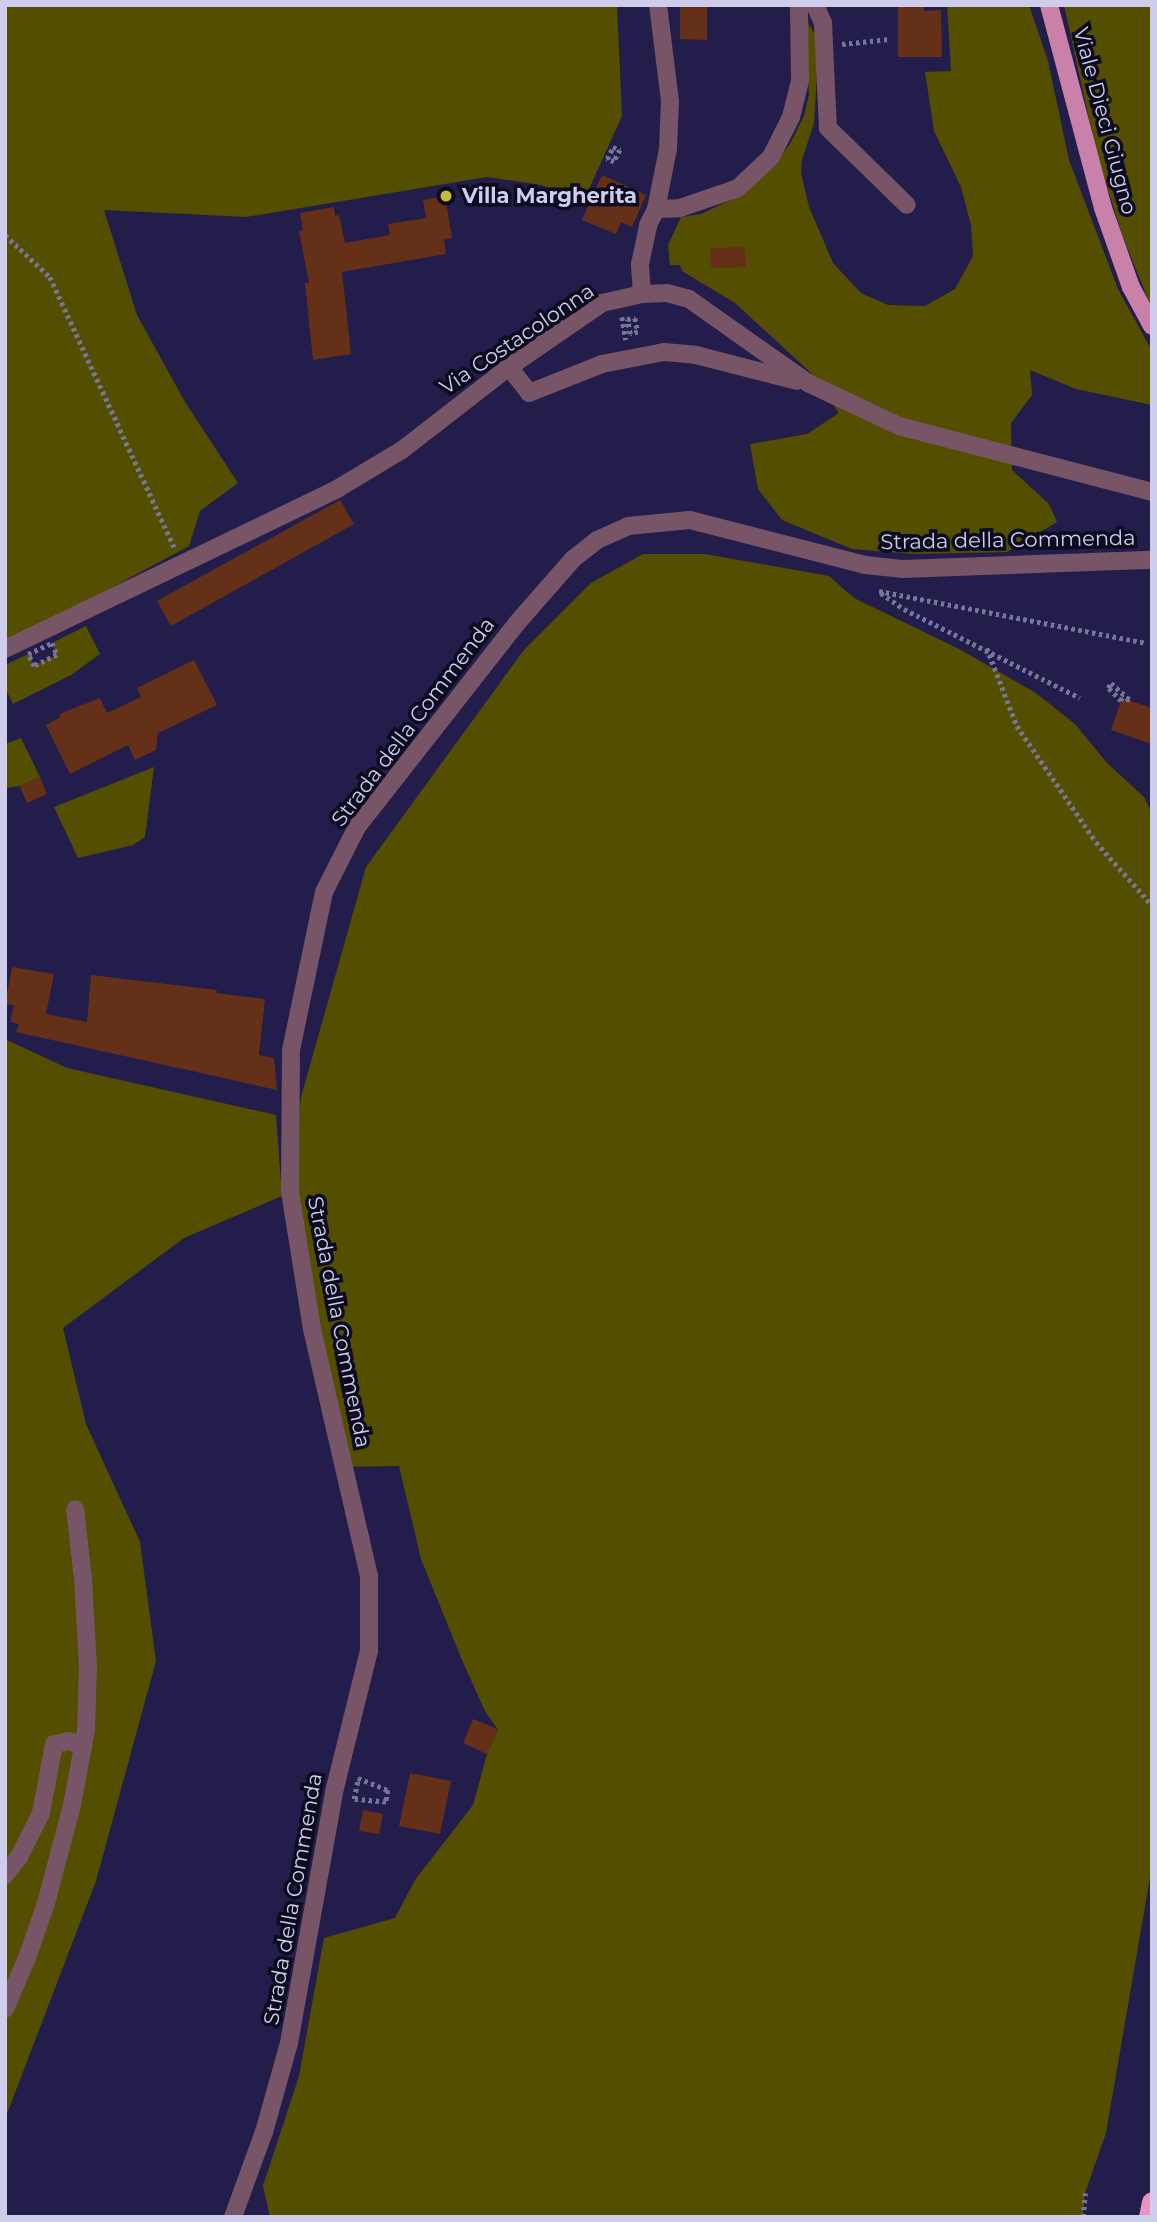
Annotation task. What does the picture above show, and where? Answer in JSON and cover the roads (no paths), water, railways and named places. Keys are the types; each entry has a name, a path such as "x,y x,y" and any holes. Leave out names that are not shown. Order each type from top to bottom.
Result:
{"highway":[{"path":"1149,2217 1152,2202"}],"main road":[{"name":"Viale Dieci Giugno","path":"1049,5 1103,208 1131,287 1152,326"}],"street":[{"path":"642,293 640,264 648,225 656,209 668,149 670,101 658,5"},
{"path":"656,209 680,208 738,188 771,158 792,117 800,80 799,5"},
{"path":"815,5 823,23 828,128 907,205"},
{"name":"Via Costacolonna","path":"5,649 337,489 402,450 509,367 602,303 642,293 667,293 689,299 808,383 900,426 1152,492"},
{"path":"509,367 529,393 602,364 664,352 696,355 808,383"},
{"name":"Strada della Commenda","path":"233,2217 264,2132 289,2043 335,1788 369,1651 369,1576 312,1329 289,1192 292,1050 324,891 357,827 517,623 573,559 597,540 628,526 690,520 865,565 902,569 1152,560"},
{"path":"5,2008 27,1958 46,1903 72,1805 83,1746 88,1668 83,1578 75,1509"},
{"path":"5,1875 19,1857 41,1813 54,1744 69,1741 83,1746"}],"place":[{"name":"Villa Margherita","path":"446,196"}]}
